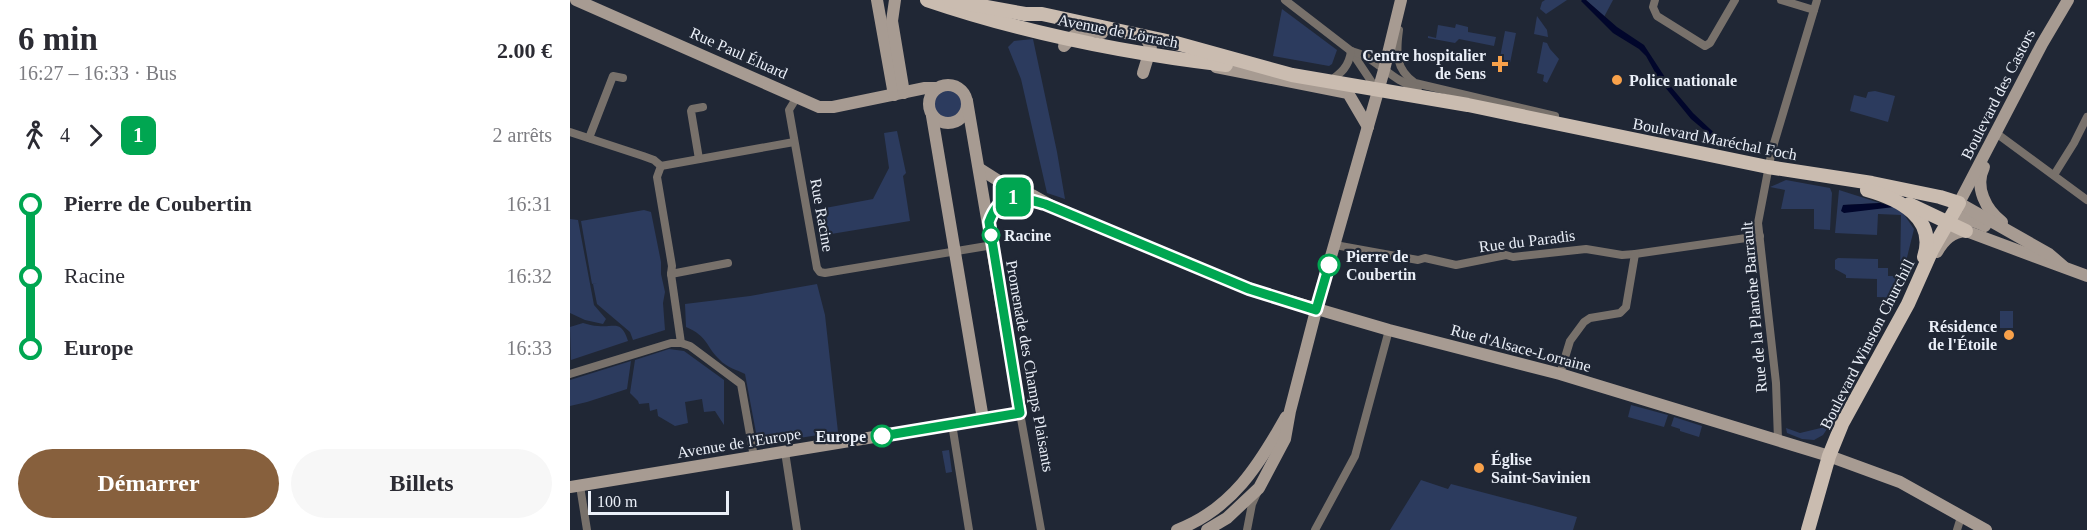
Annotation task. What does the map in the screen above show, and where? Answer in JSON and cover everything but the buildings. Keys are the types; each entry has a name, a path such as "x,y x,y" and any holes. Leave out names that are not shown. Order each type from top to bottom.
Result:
{"main road":[{"name":"Avenue de Lörrach","path":"927,0 1067,42 1272,71 1377,90"},
{"name":"Avenue de Lörrach","path":"949,0 1024,14 1042,14 1176,43 1272,71"},
{"name":"Boulevard Maréchal Foch","path":"1377,90 1468,105 1768,167 1872,183 1934,211 1953,213"},
{"path":"1808,173 1881,194 1905,205 1915,215 1927,240 1926,250 1908,304"},
{"name":"Boulevard Maréchal Foch","path":"1852,179 1953,213 1966,231"},
{"name":"Boulevard Winston Churchill","path":"1808,530 1829,456 1852,404 1908,304 1953,213"}],"street":[{"name":"Rue Paul Éluard","path":"576,0 819,107 833,107 899,94"},
{"path":"877,0 899,94"},
{"path":"895,0 892,21 899,94"},
{"path":"1285,0 1351,51 1377,90"},
{"path":"1247,530 1252,504 1285,439 1316,310 1402,0"},
{"name":"Boulevard Maréchal Foch","path":"1402,0 1396,52 1403,69 1416,82 1557,117 1573,128"},
{"path":"1655,0 1653,7 1657,16 1705,46 1710,43 1735,0"},
{"path":"1781,0 1814,10"},
{"name":"Rue de la Planche Barrault","path":"1779,440 1776,383 1758,223 1768,167 1817,0"},
{"name":"Boulevard des Castors","path":"1953,213 1998,135 2045,39 2068,0"},
{"path":"1067,42 1074,33 1090,30 1119,37 1143,37 1150,45 1150,55 1143,74"},
{"path":"1329,82 1344,70 1350,60 1351,51"},
{"name":"Boulevard Maréchal Foch","path":"1351,51 1360,53 1398,81 1455,96 1468,105"},
{"path":"1150,55 1348,93 1368,127"},
{"path":"589,138 613,76 623,78"},
{"path":"899,94 925,88 937,88 946,84 962,90 967,101 965,113 956,122 943,123 932,116"},
{"path":"928,102 937,88"},
{"path":"899,94 920,94 928,102 932,116 983,419"},
{"name":"Rue Racine","path":"797,97 789,110 817,268 820,272 993,245"},
{"name":"Promenade des Champs Plaisants","path":"967,101 1041,530"},
{"path":"699,159 691,111 703,107"},
{"path":"2054,175 2087,117"},
{"path":"570,132 654,160 661,166"},
{"path":"2034,246 1994,216 1985,203 1980,179 1998,135 2087,200"},
{"path":"661,166 794,142"},
{"path":"661,166 657,177 672,266 671,274 681,343"},
{"name":"Rue d'Alsace-Lorraine","path":"980,169 1002,183 1032,195 1045,204"},
{"name":"Rue d'Alsace-Lorraine","path":"989,222 993,212 1007,199 1017,196 1045,204 1249,289 1389,330 1560,374 1829,456 1900,482 1986,530"},
{"path":"1953,213 1972,219 2063,266"},
{"name":"Boulevard Maréchal Foch","path":"1953,213 2034,246 2063,266"},
{"path":"1908,304 1946,239 1957,232 1966,231"},
{"name":"Boulevard Maréchal Foch","path":"1966,231 2087,276"},
{"name":"Rue du Paradis","path":"1335,245 1418,260 1425,258 1456,265 1506,255 1513,257 1586,249 1622,255 1635,254 1760,236"},
{"path":"1560,374 1570,341 1584,322 1590,318 1617,314 1626,307 1635,254"},
{"path":"671,274 728,263"},
{"path":"1315,530 1354,456 1389,330"},
{"path":"570,374 671,343 690,346 741,384 754,457"},
{"path":"1206,527 1220,505 1250,476 1290,411"},
{"name":"Avenue de l'Europe","path":"575,486 1020,413"},
{"path":"952,424 969,530"},
{"path":"785,452 797,530"},
{"path":"575,486 587,530"},
{"path":"1178,530 1206,527 1227,518 1259,488"},
{"path":"1957,530 1961,517"}],"shaded area":[{"path":"1545,0 1567,0 1546,14 1540,9"},
{"path":"1582,0 1586,0 1617,27 1644,45 1672,88 1693,113 1725,143 1722,145 1691,119 1660,81 1646,56 1613,33"},
{"path":"1586,0 1613,0 1604,17"},
{"path":"1282,9 1337,50 1332,64 1329,66 1273,56"},
{"path":"1537,16 1547,30 1548,37 1534,34"},
{"path":"1456,24 1468,27 1468,32 1496,37 1494,46 1459,39 1455,43 1428,38 1428,36 1436,38 1438,25 1455,28"},
{"path":"1505,31 1516,33 1509,68 1500,66 1499,73 1497,73"},
{"path":"1033,39 1065,199 1047,193 1021,79 1008,47 1014,41"},
{"path":"1543,42 1547,43 1559,59 1547,83 1543,81 1544,75 1537,73"},
{"path":"948,90 958,94 962,104 958,114 948,118 938,114 934,104 938,94"},
{"path":"1875,91 1895,96 1888,122 1850,111 1854,95 1866,98 1868,92"},
{"path":"897,131 906,173 903,176 910,221 825,235 820,209 873,199 889,168 884,133"},
{"path":"1786,180 1830,188 1832,193 1830,230 1814,229 1814,209 1781,209 1785,190 1770,187"},
{"path":"1839,190 1880,203 1843,205 1894,207 1903,213 1914,229 1897,298 1877,297 1877,279 1846,278 1846,275 1835,269 1835,260 1838,258 1878,259 1878,268 1888,268 1888,276 1900,276 1901,215 1878,214 1877,235 1835,233"},
{"path":"1880,203 1894,207 1844,213 1841,211 1843,205"},
{"path":"644,210 651,212 661,262 665,292 663,303 665,330 633,340 630,332 597,304 593,284 597,283 592,284 581,221"},
{"path":"570,219 578,220 594,305 606,319 603,324 585,320 570,313"},
{"path":"817,284 825,315 838,432 767,443 757,438 745,374 722,362 699,334 686,327 685,304 750,296"},
{"path":"2000,311 2013,311 2013,328 2000,328"},
{"path":"583,323 620,327 628,341 571,360 570,327"},
{"path":"669,349 684,351 724,380 724,425 715,411 704,412 702,399 685,402 688,423 675,426 658,416 657,409 650,411 649,403 639,404 630,393 635,360"},
{"path":"631,361 627,389 570,406 570,380"},
{"path":"1631,405 1668,415 1664,427 1628,417"},
{"path":"1674,417 1702,426 1699,437 1671,426"},
{"path":"1829,426 1823,435 1814,440 1802,439 1787,433 1786,428 1800,433"},
{"path":"949,450 952,472 946,473 942,451"},
{"path":"1421,480 1448,489 1451,484 1577,517 1573,530 1390,530"}],"bus line":[{"name":"1","path":"882,436 1020,413 989,222 993,212 1007,199 1017,196 1045,204 1249,289 1316,310 1329,265"}],"place":[{"name":"Centre hospitalier de Sens","path":"1500,64"},
{"name":"Police nationale","path":"1617,80"},
{"name":"Racine","path":"991,235"},
{"name":"Pierre de Coubertin","path":"1329,265"},
{"name":"Résidence de l'Étoile","path":"2009,335"},
{"name":"Europe","path":"882,436"},
{"name":"Église Saint-Savinien","path":"1479,468"}]}
